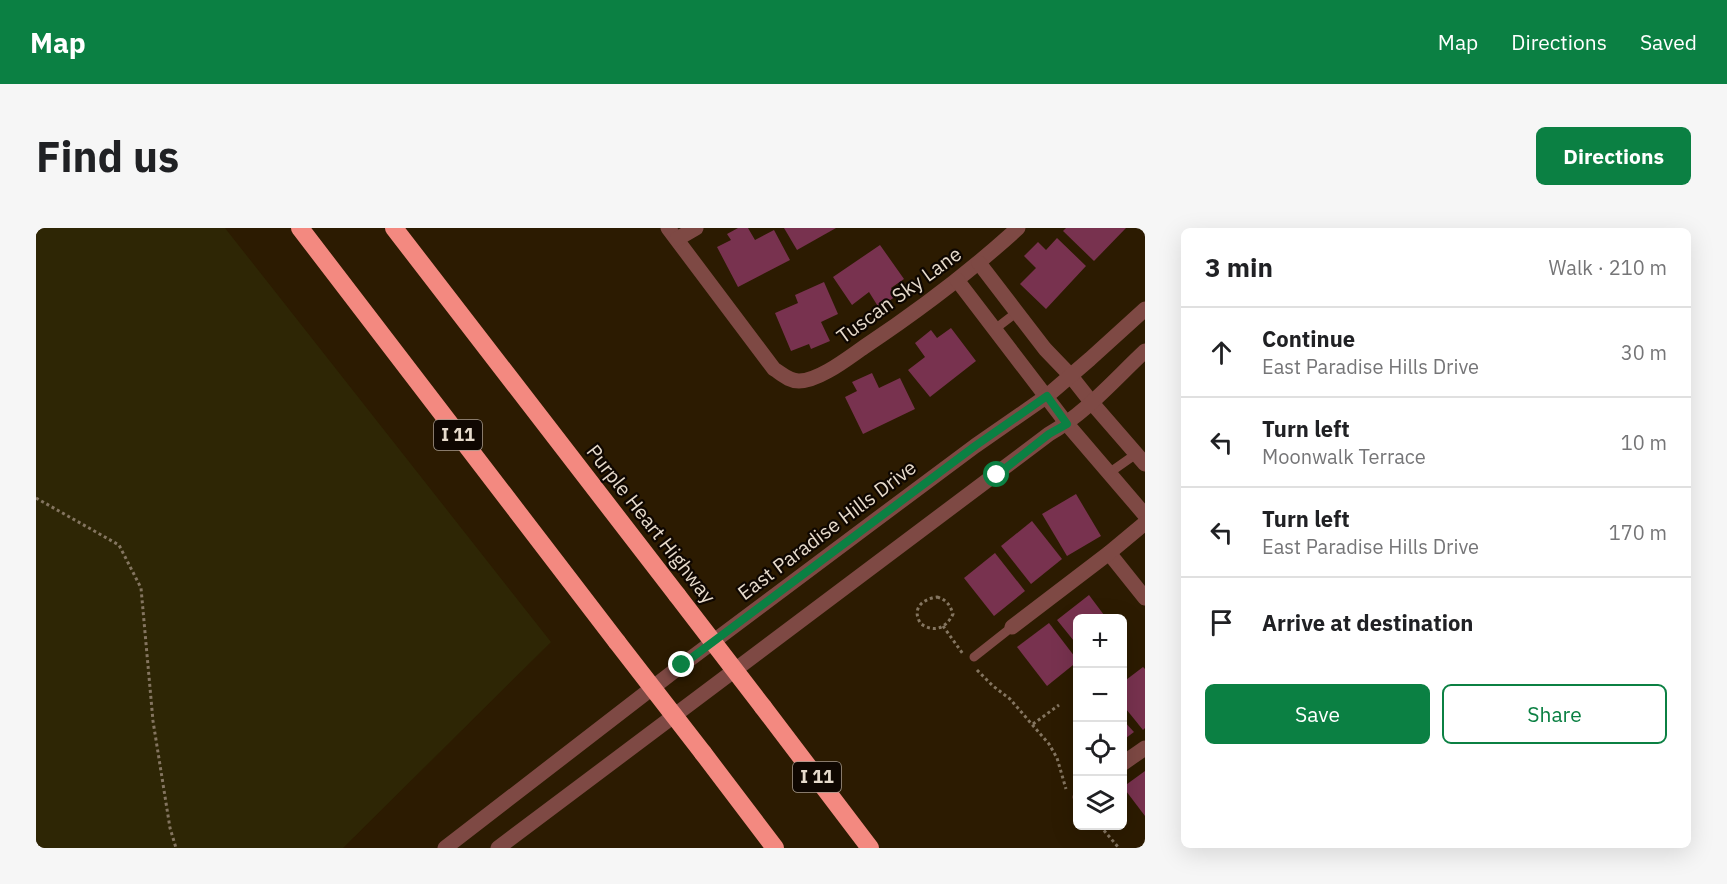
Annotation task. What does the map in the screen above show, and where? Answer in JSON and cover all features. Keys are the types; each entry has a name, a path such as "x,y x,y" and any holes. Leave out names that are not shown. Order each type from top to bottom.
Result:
{"highway":[{"name":"I 11","path":"300,228 776,848"},
{"name":"Purple Heart Highway","path":"394,228 870,848"}],"street":[{"path":"673,233 696,228"},
{"name":"Tuscan Sky Lane","path":"673,233 774,369 796,381 807,380 819,375 846,360 896,326 979,263 1018,228"},
{"path":"979,263 1045,349 1141,459"},
{"path":"957,280 1067,424 1145,515"},
{"name":"East Paradise Hills Drive","path":"445,848 740,622 975,446 1047,396 1145,309"},
{"path":"498,848 1049,434 1067,424 1145,351"},
{"path":"1012,627 1145,523"},
{"path":"1109,553 1145,598"},
{"path":"1127,761 1145,748"}],"lane":[{"path":"995,329 1017,312"},
{"path":"1110,473 1141,459"},
{"path":"971,660 1012,627"}],"path":[{"path":"36,498 119,544 141,588 153,721 170,828 176,848"},
{"path":"937,597 944,599 950,605 953,614 943,626 932,629 921,624 916,613 921,602 937,597"},
{"path":"943,626 993,686 1010,699 1033,724 1057,758 1066,789 1073,795"},
{"path":"1033,724 1059,705"},
{"path":"1104,830 1119,848"}],"sand":[{"path":"36,228 225,228 551,642 343,848 36,848"}],"building":[{"path":"738,228 748,228 755,240 774,230 790,260 738,287 717,247 731,240 727,234"},
{"path":"784,228 836,228 797,250"},
{"path":"1066,228 1126,228 1094,261 1063,231"},
{"path":"1057,238 1086,266 1046,309 1020,284 1036,268 1024,256 1038,242 1046,250"},
{"path":"880,245 904,279 891,288 896,296 879,308 869,292 852,305 833,277"},
{"path":"824,282 838,314 821,322 830,341 811,349 809,344 791,351 775,313 798,303 795,295"},
{"path":"951,328 976,361 930,397 908,370 925,357 915,343 931,330 937,338"},
{"path":"872,373 879,388 900,378 915,409 863,434 845,397 857,391 852,382"},
{"path":"1076,494 1101,536 1067,556 1042,514"},
{"path":"1032,521 1062,559 1031,584 1001,546"},
{"path":"995,553 1025,591 994,616 964,578"},
{"path":"1089,595 1103,614 1073,614 1073,640 1057,620"},
{"path":"1049,623 1073,654 1073,665 1047,686 1017,647"},
{"path":"1143,667 1145,669 1145,728 1143,730 1127,710 1127,679"},
{"path":"1127,724 1134,732 1127,737"},
{"path":"1145,771 1145,816 1127,792 1127,784"}],"route":[{"path":"682,665 975,446 1047,396 1067,424 1049,434 997,475"}]}
